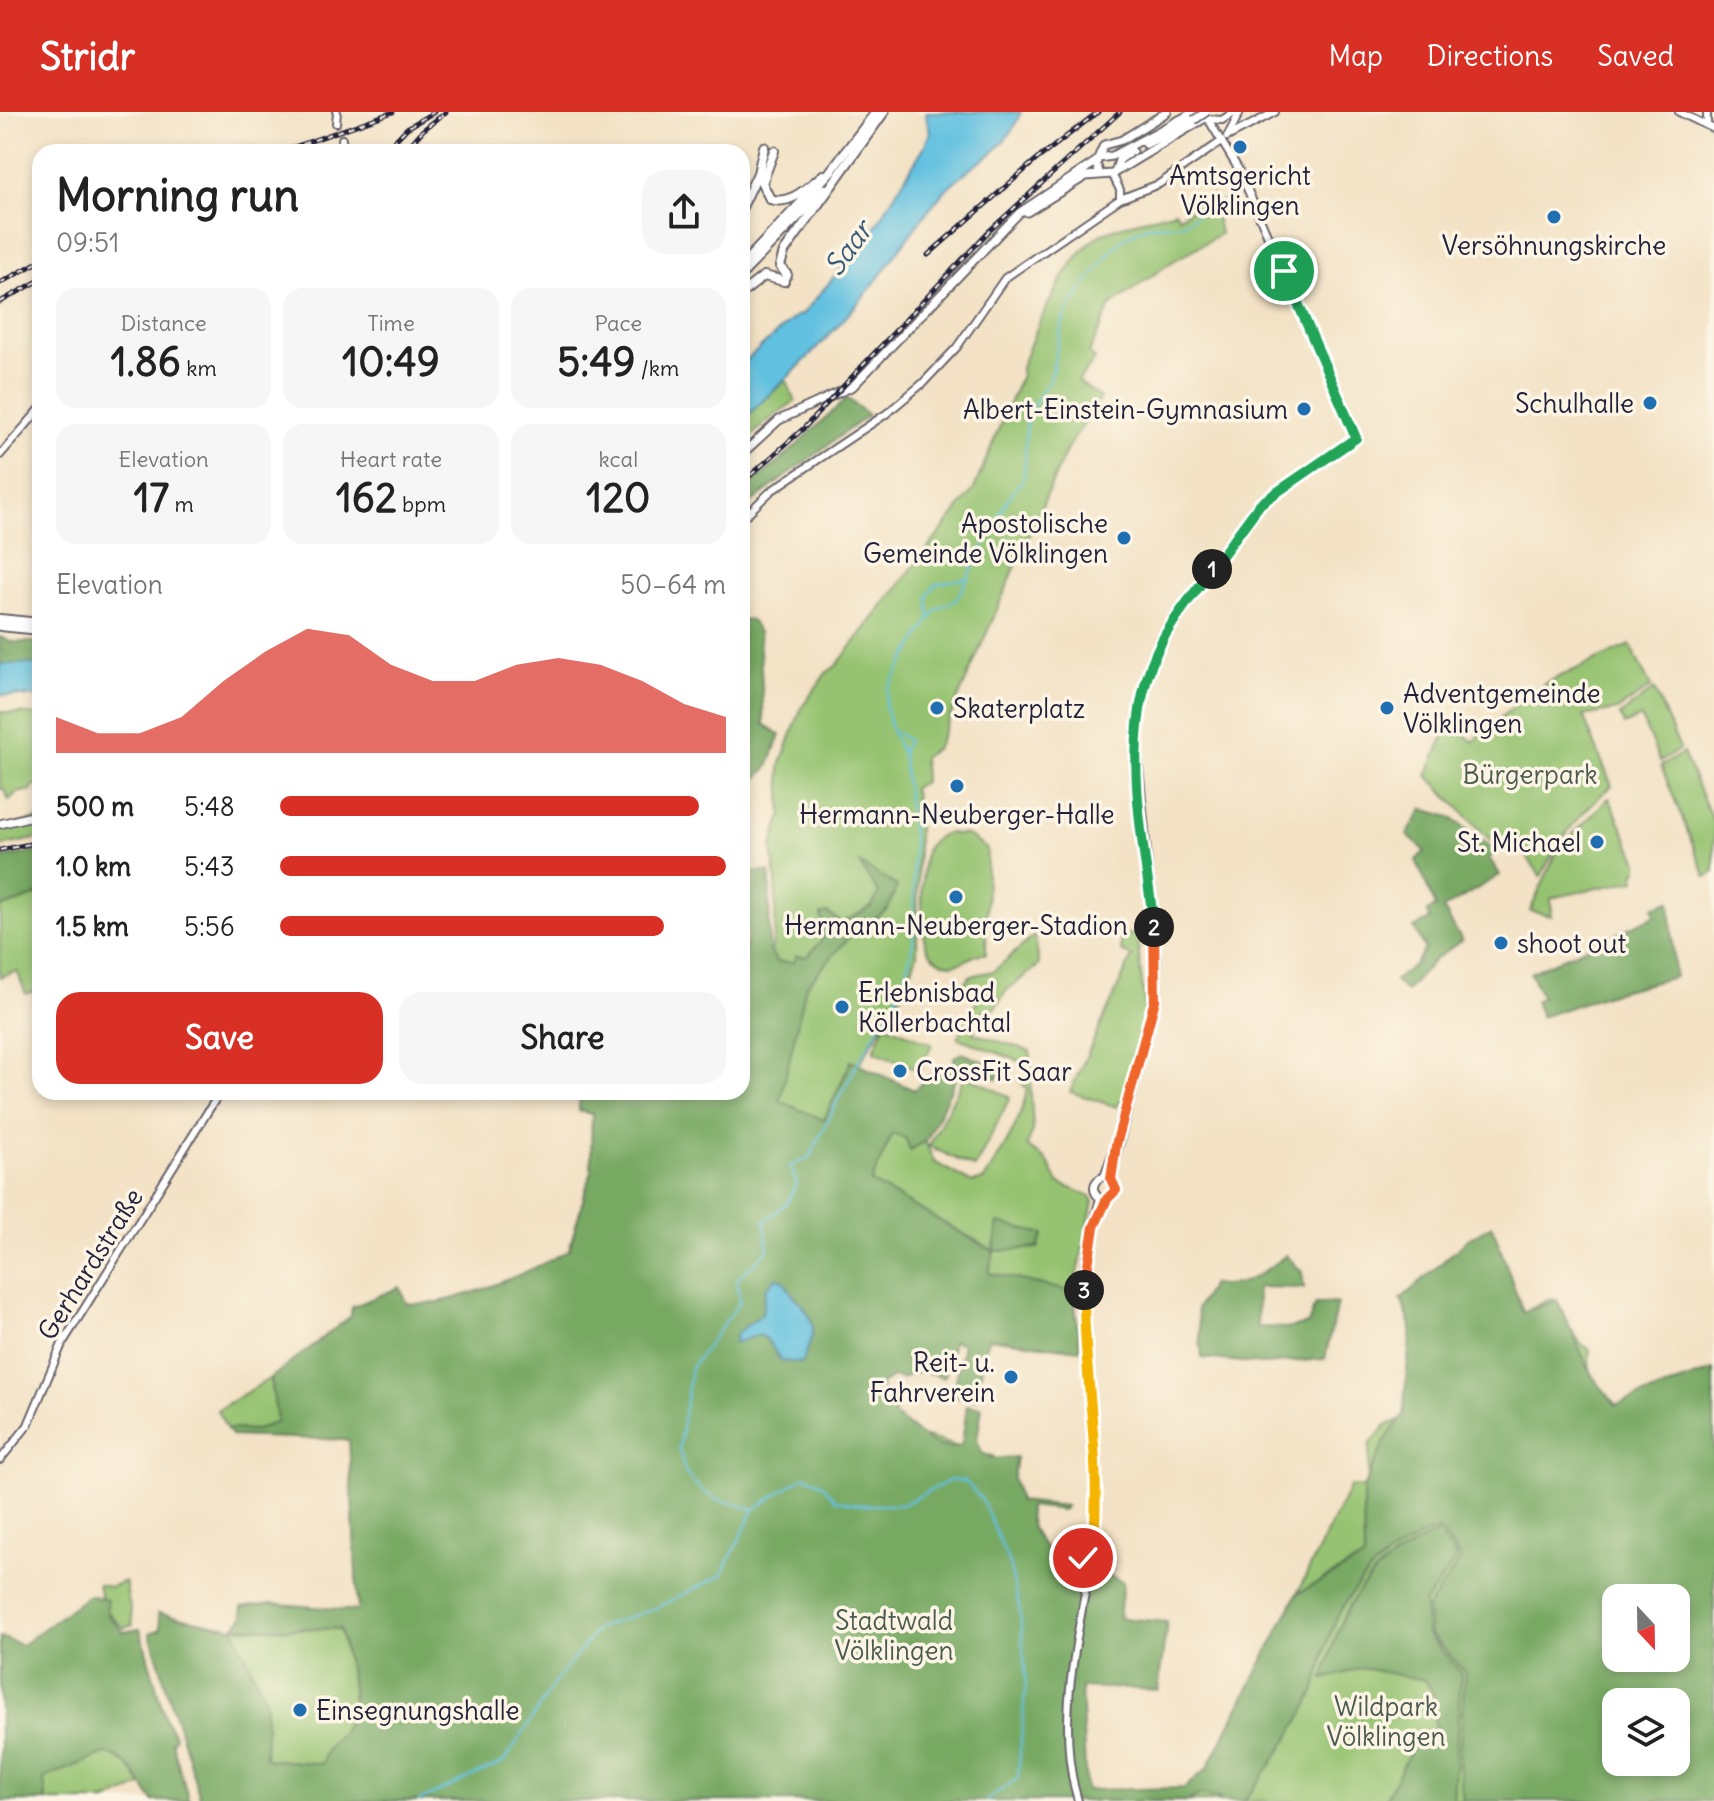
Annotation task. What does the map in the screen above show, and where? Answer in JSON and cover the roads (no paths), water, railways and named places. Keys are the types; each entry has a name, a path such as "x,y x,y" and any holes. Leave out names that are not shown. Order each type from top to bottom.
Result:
{"highway":[{"path":"848,156 876,112"},
{"path":"750,265 833,175 884,112"},
{"path":"750,190 769,149 762,183 770,199 779,202 793,199 833,175"},
{"path":"750,257 833,175"},
{"path":"750,287 767,275 785,278 780,266 784,252 833,175"},
{"path":"0,619 32,622"},
{"path":"0,626 32,629"}],"main road":[{"path":"336,123 337,112"},
{"path":"1099,172 1098,159 1104,145 1122,140 1167,112"},
{"path":"750,447 779,420 853,386 1014,219 1044,193 1098,159 1112,156 1194,115 1222,120 1234,112"},
{"path":"1222,137 1242,112 1247,120 1260,119"},
{"path":"750,511 771,491 886,414 923,383 957,347 1005,278 1120,199 1159,184 1222,137 1275,112"},
{"path":"1679,112 1710,127"},
{"path":"1707,112 1710,127"},
{"path":"1115,170 1128,153 1194,115"},
{"path":"1014,219 1079,179 1115,170 1206,117"},
{"path":"1103,1198 1094,1187 1107,1178 1155,1000 1156,949 1136,734 1138,707 1154,658 1164,636 1260,504 1356,438 1234,160 1222,137 1206,117"},
{"path":"342,139 342,144"},
{"path":"1112,156 1120,199"},
{"path":"0,455 32,418"},
{"path":"0,824 32,816"},
{"name":"Gerhardstraße","path":"0,1460 28,1425 62,1344 215,1100"},
{"path":"1093,1546 1098,1474 1084,1273 1103,1198 1116,1190 1107,1178"},
{"path":"1090,1565 1099,1563 1102,1557 1101,1551 1093,1546"},
{"path":"1078,1801 1071,1771 1069,1705 1090,1565 1083,1555 1085,1549 1093,1546"}],"water":[{"path":"925,112 1021,112 996,150 942,194 845,318 750,412 750,357 796,316 802,315 871,233 930,132"},
{"path":"0,664 32,664 32,697 0,695"},
{"path":"777,1277 811,1319 812,1334 802,1363 781,1361 767,1339 759,1335 734,1343 737,1333 762,1314 766,1289"}],"waterway":[{"path":"986,1801 1018,1778 1026,1679 1019,1605 1008,1560 982,1500 965,1481 951,1480 901,1505 863,1505 836,1500 822,1484 805,1476 754,1509 716,1499 700,1489 686,1474 679,1448 691,1368 740,1302 737,1279 768,1250 765,1221 787,1203 797,1183 790,1166 810,1157 840,1095 904,983 913,943 914,905 913,838 902,752 908,740 891,729 885,705 888,688 930,619 928,596 936,584 968,578 1006,502 1024,477 1027,415 1050,379 1064,317 1114,247 1147,226 1180,225 1238,191"},
{"path":"931,618 937,609 956,600 968,578"},
{"path":"892,732 901,751"},
{"path":"419,1801 505,1761 553,1685 598,1628 656,1608 722,1575 754,1509"}],"tunnel":[{"path":"336,123 342,139"}],"railway":[{"path":"303,144 393,112"},
{"path":"392,144 407,128 434,112"},
{"path":"411,144 446,112"},
{"path":"928,255 1036,160 1098,112"},
{"path":"750,476 804,428 988,232 1120,112"},
{"path":"0,283 32,265"},
{"path":"0,302 32,284"},
{"path":"0,850 32,844"}],"place":[{"name":"Amtsgericht Völklingen","path":"1240,147"},
{"name":"Versöhnungskirche","path":"1554,217"},
{"name":"Schulhalle","path":"1650,403"},
{"name":"Albert-Einstein-Gymnasium","path":"1304,409"},
{"name":"Apostolische Gemeinde Völklingen","path":"1124,538"},
{"name":"Skaterplatz","path":"937,708"},
{"name":"Adventgemeinde Völklingen","path":"1387,708"},
{"name":"Hermann-Neuberger-Halle","path":"957,786"},
{"name":"St. Michael","path":"1597,842"},
{"name":"Hermann-Neuberger-Stadion","path":"956,897"},
{"name":"shoot out","path":"1501,943"},
{"name":"Erlebnisbad Köllerbachtal","path":"842,1007"},
{"name":"CrossFit Saar","path":"900,1071"},
{"name":"Reit- u. Fahrverein","path":"1011,1377"},
{"name":"Einsegnungshalle","path":"300,1710"}],"water label":[{"name":"Saar","path":"848,248"}],"park label":[{"name":"Bürgerpark","path":"1530,774"},
{"name":"Stadtwald Völklingen","path":"894,1635"},
{"name":"Wildpark Völklingen","path":"1386,1721"}]}
